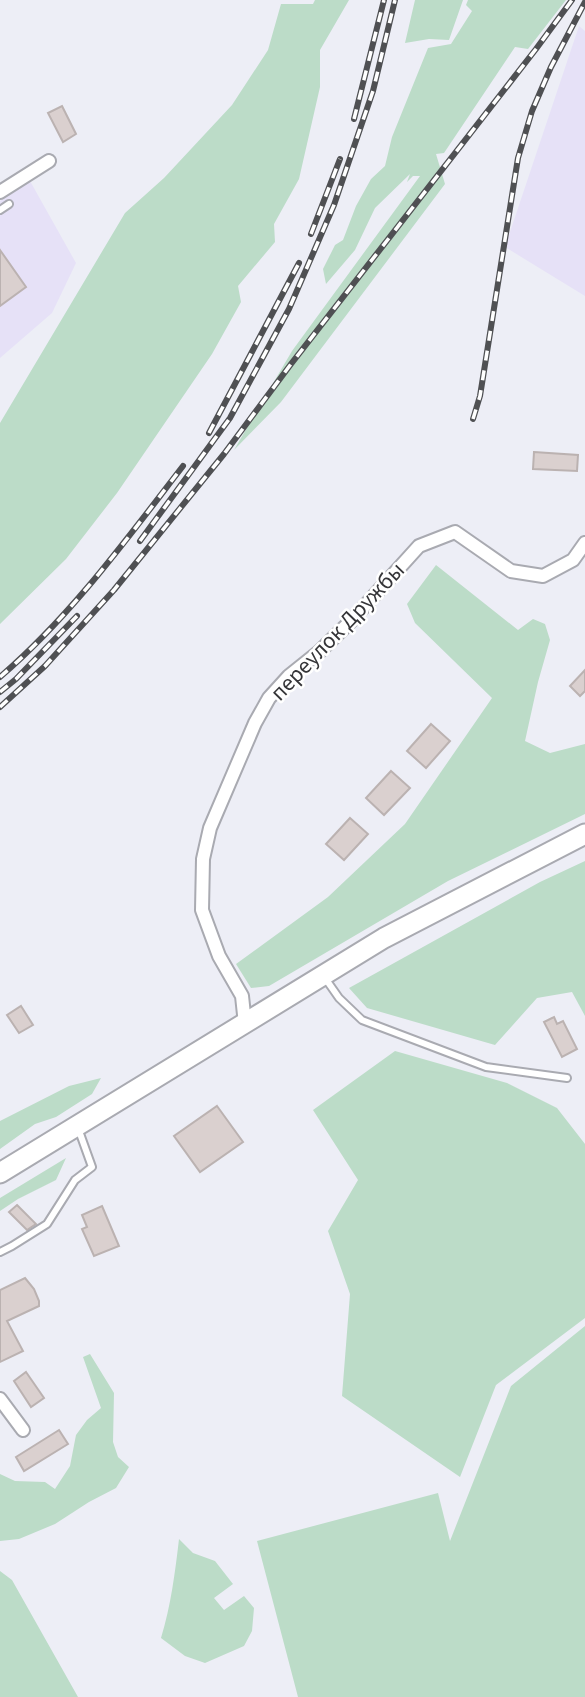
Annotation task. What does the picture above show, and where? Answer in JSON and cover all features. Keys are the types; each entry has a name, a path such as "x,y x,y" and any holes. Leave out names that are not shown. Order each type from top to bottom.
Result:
{"main road":[{"path":"0,1173 384,939 585,834"}],"street":[{"path":"0,192 49,160"},
{"name":"переулок Дружбы","path":"245,1024 242,996 219,956 202,910 203,859 210,828 255,723 269,698 289,676 353,619 419,546 455,532 511,571 543,576 573,560 585,543"},
{"path":"0,1399 23,1430"}],"lane":[{"path":"0,210 9,204"},
{"path":"323,976 339,998 362,1020 486,1067 567,1078"},
{"path":"0,1252 47,1224 75,1180 92,1167 77,1126"}],"shaded area":[{"path":"579,26 585,31 585,296 505,247"},
{"path":"30,181 76,263 52,313 0,358 0,201"}],"green space":[{"path":"315,0 349,0 320,50 320,87 299,179 274,224 275,242 238,286 241,302 212,354 117,493 66,559 0,624 0,423 125,213 164,178 232,105 268,50 281,4 313,4"},
{"path":"415,0 463,0 449,40 429,39 405,43"},
{"path":"468,0 566,0 528,49 515,47 444,153 436,154 445,184 281,402 234,450 292,351 420,176 413,176 407,182 410,174 375,208 355,250 326,284 323,269 335,245 343,240 356,206 371,179 385,166 392,137 428,48 451,44 472,11 466,5"},
{"path":"436,565 518,630 533,619 545,624 550,640 525,741 550,753 585,744 585,814 448,881 269,986 251,988 236,964 328,897 405,824 492,698 415,623 407,604"},
{"path":"585,861 585,1016 572,992 537,998 495,1045 367,1008 349,988 540,882"},
{"path":"395,1051 507,1083 557,1108 585,1144 585,1318 496,1385 460,1477 342,1396 350,1294 328,1231 358,1180 313,1110"},
{"path":"101,1078 92,1094 56,1117 35,1124 0,1149 0,1121 69,1086"},
{"path":"66,1158 56,1180 0,1211 0,1198"},
{"path":"585,1326 585,1697 298,1697 257,1541 438,1493 450,1541 511,1386"},
{"path":"90,1354 114,1393 113,1442 118,1457 129,1467 116,1488 55,1524 19,1539 0,1541 0,1474 15,1481 45,1482 55,1489 70,1466 76,1435 87,1420 101,1408 83,1357"},
{"path":"179,1539 193,1553 215,1561 233,1584 214,1598 224,1610 244,1596 254,1608 252,1631 244,1646 205,1663 185,1656 161,1638 170,1601"},
{"path":"0,1571 12,1580 78,1697 0,1697"}],"building":[{"path":"62,106 76,134 63,142 48,113"},
{"path":"0,250 26,287 0,306"},
{"path":"534,452 578,455 577,471 533,469"},
{"path":"585,670 585,691 580,696 570,686"},
{"path":"431,724 450,741 426,768 407,751"},
{"path":"391,771 410,788 384,815 366,798"},
{"path":"350,818 368,834 344,860 326,844"},
{"path":"21,1006 33,1025 19,1033 7,1015"},
{"path":"554,1017 557,1024 563,1021 577,1049 562,1057 544,1022"},
{"path":"217,1106 243,1142 200,1172 174,1136"},
{"path":"17,1205 36,1224 27,1230 9,1212"},
{"path":"102,1206 119,1246 94,1256 82,1229 87,1227 82,1215"},
{"path":"25,1278 34,1289 39,1306 7,1321 23,1351 0,1362 0,1290"},
{"path":"26,1372 44,1398 31,1407 14,1381"},
{"path":"59,1430 68,1444 24,1471 16,1457"}],"railway":[{"path":"354,119 384,0"},
{"path":"140,541 230,418 289,309 334,205 373,91 395,0"},
{"path":"0,707 45,666 114,590 224,454 572,0"},
{"path":"473,419 480,396 518,158 532,111 551,67 585,2"},
{"path":"311,234 340,159"},
{"path":"209,433 299,263"},
{"path":"0,677 51,629 74,603 183,466"},
{"path":"0,692 77,616"}]}
